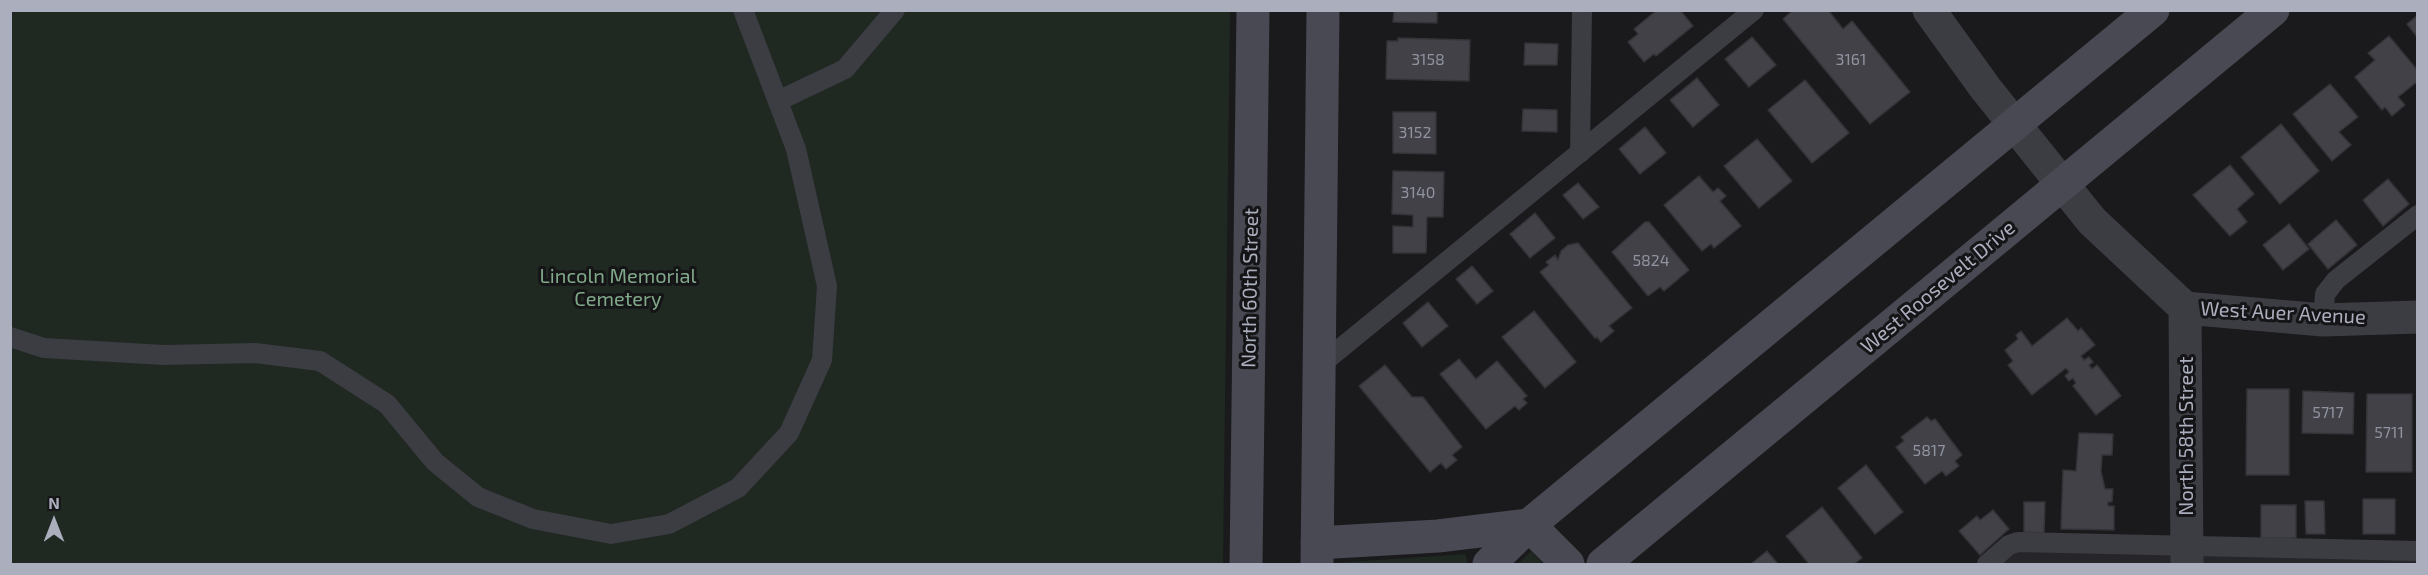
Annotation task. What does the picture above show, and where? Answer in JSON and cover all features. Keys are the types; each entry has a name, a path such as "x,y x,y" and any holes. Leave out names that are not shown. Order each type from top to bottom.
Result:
{"street":[{"name":"North 60th Street","path":"1246,564 1253,10"},
{"path":"1323,10 1317,554 1529,525"},
{"path":"1929,10 2014,123"},
{"path":"1489,564 1529,525 2153,10"},
{"name":"West Roosevelt Drive","path":"1603,564 2273,10"},
{"name":"West Auer Avenue","path":"2014,123 2092,220 2185,308 2323,320 2418,316"},
{"name":"North 58th Street","path":"2185,308 2187,556"},
{"path":"1529,525 1568,564"}],"lane":[{"path":"10,337 44,348 164,355 255,353 320,361 387,404 435,462 478,497 533,519 611,534 669,524 738,488 789,433 822,360 827,286 796,149 743,10"},
{"path":"778,101 845,69 895,10"},
{"path":"1580,153 1582,10"},
{"path":"1319,366 1754,10"},
{"path":"2323,320 2325,294 2336,280 2418,215"},
{"path":"1987,564 2009,545 2018,542 2187,556 2418,551"}],"shaded area":[{"path":"2010,549 2418,554 2417,564 1993,564"}],"green space":[{"name":"Lincoln Memorial Cemetery","path":"10,11 1230,11 1223,564 11,564"},
{"path":"1531,551 1543,564 1518,564"},
{"path":"1465,554 1468,564 1333,564 1333,563"}],"building":[{"path":"1394,10 1437,10 1437,23 1393,22"},
{"path":"1657,10 1680,10 1693,26 1656,56 1654,54 1644,62 1628,42 1638,34 1634,29"},
{"path":"1793,10 1828,10 1843,29 1852,21 1910,92 1870,124 1783,19"},
{"path":"2418,15 2418,38 2407,24"},
{"path":"2389,36 2418,71 2418,81 2398,97 2405,105 2392,116 2385,107 2382,110 2355,77 2375,60 2368,53"},
{"path":"1752,37 1776,65 1749,87 1725,59"},
{"path":"1398,38 1470,40 1469,81 1386,79 1387,41 1398,41"},
{"path":"1525,43 1558,44 1557,65 1524,65"},
{"path":"1697,78 1719,105 1693,127 1670,100"},
{"path":"1805,80 1849,133 1812,163 1768,110"},
{"path":"2330,84 2358,117 2339,132 2351,145 2332,161 2293,114"},
{"path":"1523,109 1557,110 1557,132 1522,131"},
{"path":"1393,112 1436,112 1436,154 1393,153"},
{"path":"2281,124 2319,171 2280,204 2241,157"},
{"path":"1645,127 1666,153 1640,174 1619,149"},
{"path":"1757,139 1792,181 1759,208 1724,166"},
{"path":"2230,165 2254,194 2237,209 2247,222 2230,236 2193,195"},
{"path":"1393,171 1444,172 1443,217 1427,217 1426,253 1393,253 1393,226 1413,227 1413,215 1392,214"},
{"path":"1699,176 1713,192 1718,188 1726,196 1720,201 1741,226 1714,248 1711,244 1702,251 1664,205"},
{"path":"2388,179 2409,204 2383,226 2363,200"},
{"path":"1578,183 1599,207 1583,219 1563,195"},
{"path":"1535,213 1555,238 1530,258 1510,234"},
{"path":"2336,220 2357,245 2328,269 2308,244"},
{"path":"1645,222 1649,222 1689,270 1664,291 1660,287 1648,296 1612,252"},
{"path":"2289,224 2309,249 2283,270 2263,245"},
{"path":"1578,243 1632,308 1609,326 1614,331 1601,342 1597,337 1595,338 1540,272 1549,265 1546,262 1555,255 1558,260 1561,251 1568,245"},
{"path":"1472,266 1493,291 1477,304 1456,279"},
{"path":"1428,302 1448,326 1422,347 1403,323"},
{"path":"1534,311 1576,362 1545,388 1502,337"},
{"path":"2067,318 2078,331 2081,328 2095,345 2081,356 2084,360 2089,357 2093,362 2089,365 2092,369 2097,365 2121,396 2096,415 2073,386 2076,383 2073,378 2069,381 2065,376 2069,372 2066,368 2032,395 2008,365 2013,361 2005,350 2018,339 2016,335 2021,331 2032,346"},
{"path":"1459,359 1476,379 1497,361 1527,396 1523,399 1527,403 1519,410 1515,406 1486,429 1440,374"},
{"path":"1385,365 1412,397 1423,397 1462,447 1452,455 1457,460 1446,469 1441,463 1430,472 1359,386"},
{"path":"2247,389 2289,389 2289,475 2246,475"},
{"path":"2303,391 2354,393 2353,434 2302,433"},
{"path":"2367,394 2412,394 2412,472 2366,472"},
{"path":"1927,417 1931,421 1935,419 1962,455 1955,461 1959,466 1946,476 1942,471 1925,484 1896,447 1904,441 1901,437"},
{"path":"2079,433 2113,434 2112,455 2102,455 2101,471 2105,489 2113,489 2112,502 2108,502 2108,506 2114,506 2114,530 2061,529 2063,470 2076,471"},
{"path":"1866,465 1903,512 1875,534 1838,488"},
{"path":"2363,499 2395,499 2395,534 2363,534"},
{"path":"2305,501 2324,501 2325,534 2306,534"},
{"path":"2024,502 2045,502 2044,533 2024,532"},
{"path":"2261,505 2296,505 2296,538 2261,538"},
{"path":"1822,507 1862,558 1854,564 1809,564 1786,536"},
{"path":"1993,510 2009,529 1980,555 1959,531 1977,516 1980,520"},
{"path":"1767,551 1778,564 1751,564"}]}
